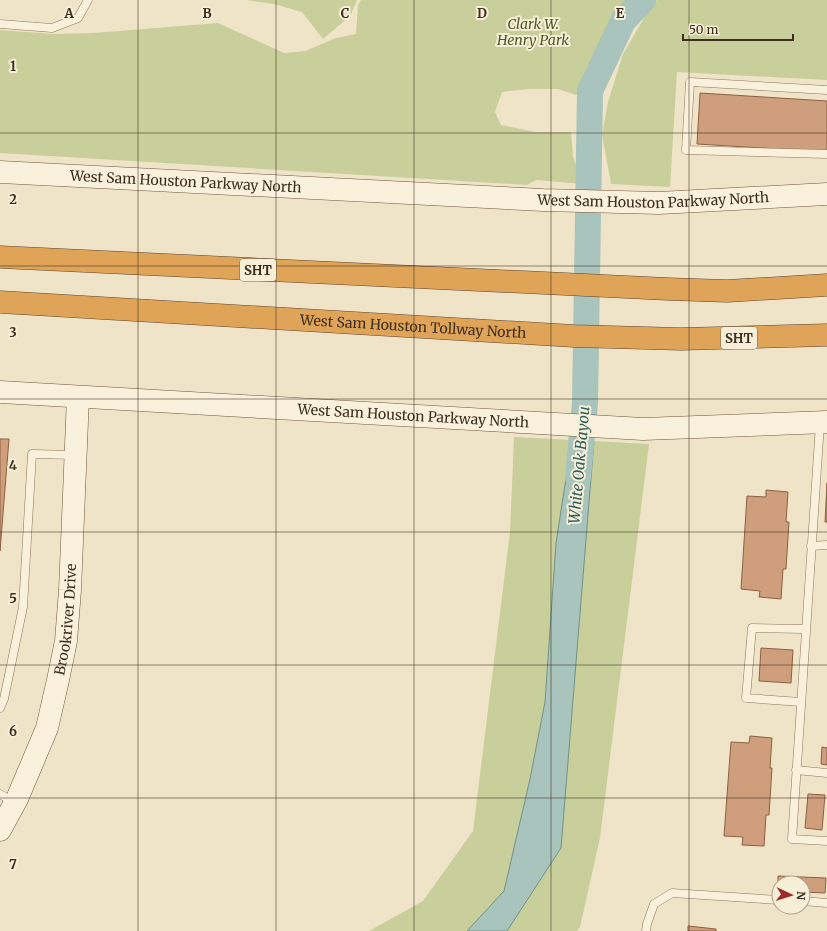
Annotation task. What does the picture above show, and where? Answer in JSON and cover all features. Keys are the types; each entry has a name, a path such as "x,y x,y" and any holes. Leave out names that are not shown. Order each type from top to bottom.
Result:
{"highway":[{"name":"SHT","path":"0,258 515,283 727,291 827,284"},
{"name":"West Sam Houston Tollway North","path":"0,302 531,334 651,338 734,338 827,335"}],"main road":[{"name":"West Sam Houston Parkway North","path":"0,172 543,200 659,203 827,194"},
{"name":"West Sam Houston Parkway North","path":"0,392 643,430 823,422"},
{"name":"Brookriver Drive","path":"0,830 7,798 47,728 66,641 70,590 78,397"}],"lane":[{"path":"0,24 52,28 78,18 88,0"},
{"path":"827,90 690,82 686,150 827,154"},
{"path":"823,422 811,546 792,840 827,841"},
{"path":"0,708 4,699 22,607 32,454 76,455"},
{"path":"811,546 827,545"},
{"path":"801,702 746,698 752,628 806,629"},
{"path":"0,675 9,676"},
{"path":"796,770 827,773"},
{"path":"646,931 654,904 672,893 771,899"},
{"path":"811,902 827,903"}],"green space":[{"path":"246,0 357,0 350,16 323,39 302,12 274,4"},
{"name":"Clark W. Henry Park","path":"361,0 629,0 614,22 586,98 558,89 529,89 502,92 495,112 501,125 535,132 571,132 573,157 583,184 536,180 527,185 0,153 0,30 53,34 94,33 218,23 284,53 305,51 336,38 356,34 358,5"},
{"path":"657,0 827,0 827,80 677,72 670,187 611,184 602,135 608,102 623,54 651,6"},
{"path":"514,437 649,444 600,838 580,927 577,931 369,931 423,901 473,831 510,532"}],"water":[{"path":"572,440 594,441 561,848 507,931 467,931 504,891 530,779 545,702 556,543"}],"building":[{"path":"700,93 827,101 827,152 697,144"},
{"path":"0,439 9,439 0,551"},
{"path":"827,483 827,522 825,522"},
{"path":"766,490 788,492 786,522 789,522 786,569 783,569 781,599 759,597 760,591 741,589 747,496 766,497"},
{"path":"761,648 793,650 791,683 759,681"},
{"path":"750,736 772,738 769,815 766,815 764,846 742,845 743,837 724,836 731,742 749,743"},
{"path":"822,747 827,748 827,765 821,764"},
{"path":"808,794 825,795 822,830 805,828"},
{"path":"811,877 826,878 825,893 811,892"},
{"path":"688,926 716,929 716,931 688,931"}],"waterway":[{"name":"White Oak Bayou","path":"578,477 585,403 590,91 623,21 643,0"}]}
